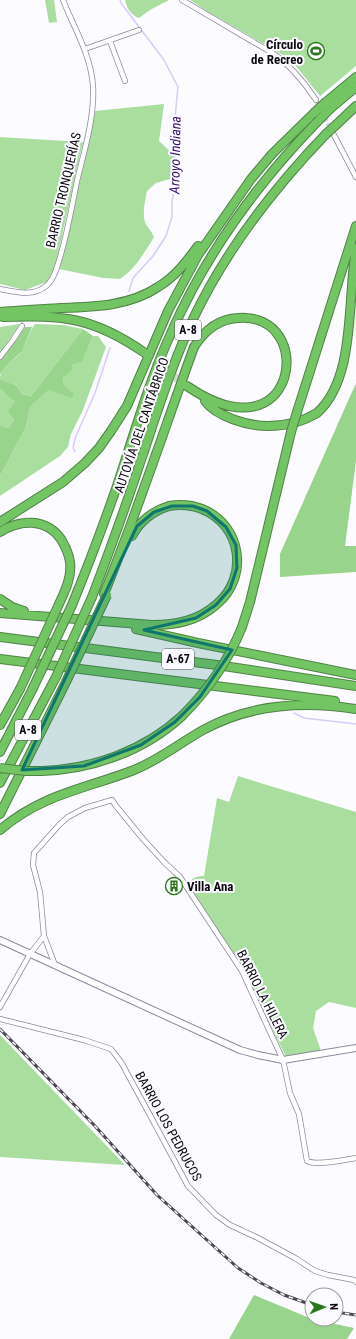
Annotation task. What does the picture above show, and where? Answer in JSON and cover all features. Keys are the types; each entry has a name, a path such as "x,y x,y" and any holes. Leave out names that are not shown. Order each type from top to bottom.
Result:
{"highway":[{"path":"0,312 101,306 130,300 152,291 171,278 236,194 272,154 314,114 329,105 356,77"},
{"name":"AUTOVÍA DEL CANTÁBRICO","path":"0,752 32,690 72,605 105,520 154,375 171,332 186,302 217,246 240,212 282,159 316,123 329,105 356,87"},
{"name":"AUTOVÍA DEL CANTÁBRICO","path":"0,783 56,677 92,597 164,392 185,337 196,314 220,269 251,222 282,182 356,106"},
{"path":"0,522 43,496 72,475 93,454 111,431 132,395 159,330 184,279 198,255 251,179"},
{"path":"0,768 42,771 74,768 100,762 119,755 141,745 182,716 200,698 215,678 230,653 242,627 250,602 291,432 356,226"},
{"path":"202,397 206,403 222,414 254,426 286,425 312,415 327,404 341,385 348,370 352,352 354,334 353,274 356,248"},
{"path":"0,317 47,316 84,322 113,333 145,353"},
{"path":"106,595 134,520 175,399 198,340 207,330 227,320 235,318 252,318 270,326 282,343 287,361 283,384 273,396 258,405 242,408 226,406 202,397 186,386"},
{"path":"0,613 46,616 110,622 152,625 172,624 190,620 210,610 226,596 236,576 238,561 236,545 222,522 212,514 200,508 180,505 172,506 160,510 142,521 134,532 106,595 83,644 66,682 0,814"},
{"path":"0,532 11,526 31,522 44,525 58,536 64,545 70,562 68,581 59,604 20,689 0,725"},
{"path":"0,599 12,607 46,616"},
{"path":"110,622 198,643 356,675"},
{"name":"A-67","path":"0,637 217,664 356,686"},
{"name":"A-67","path":"0,659 304,697 356,705"},
{"path":"0,830 19,815 44,801 137,769 168,752 202,730 228,718 249,711 282,705 324,705 356,708"}],"street":[{"name":"BARRIO TRONQUERÍAS","path":"0,289 23,293 43,288 48,284 56,270 65,237 91,117 93,86 85,49 64,1 70,0"},
{"path":"182,0 285,62 303,82 316,100"},
{"path":"85,49 139,30"},
{"path":"110,40 125,81"},
{"path":"330,134 356,177"},
{"path":"0,357 8,348 22,326"},
{"name":"BARRIO LA HILERA","path":"55,966 44,936 40,892 33,865 34,853 60,824 68,818 85,808 112,800 143,840 180,877 242,971 283,1060 290,1093 299,1114 307,1161 310,1163 318,1163 356,1158"},
{"path":"0,1007 30,954 44,936"},
{"name":"BARRIO LA HILERA","path":"0,940 240,1050 258,1056 283,1060 356,1048"},
{"name":"BARRIO LOS PEDRUCOS","path":"0,1019 84,1040 111,1049 121,1062 188,1186 216,1214 230,1225 295,1258 315,1271 354,1280 356,1282"}],"highlighted area":[{"path":"172,506 193,506 207,511 226,527 236,545 237,568 230,589 216,605 196,618 144,630 232,650 200,697 175,722 141,745 84,766 22,770 137,526 154,512"}],"green space":[{"path":"45,0 54,0 57,22 49,23"},
{"path":"125,0 169,0 150,10 139,18 130,11"},
{"name":"Círculo de Recreo","path":"190,0 356,0 356,66 320,96 290,59"},
{"path":"164,104 159,141 176,157 170,179 156,183 147,191 144,218 154,237 147,249 126,275 120,279 103,278 59,269 95,111"},
{"path":"0,137 83,142 55,267 47,282 25,290 0,284"},
{"path":"20,324 0,353 0,327"},
{"path":"35,324 63,325 83,329 31,396 22,394 16,385 0,379 5,367 22,350"},
{"path":"25,327 32,327 22,351 5,367 0,374 0,359 12,346"},
{"path":"83,329 93,336 82,361 72,365 72,370 63,378 64,386 74,394 72,398 49,390 30,407 26,427 0,476 0,425 8,428 14,420 8,411 15,402 0,389 0,379 16,385 22,394 31,396"},
{"path":"93,336 98,336 106,347 83,410 71,434 68,447 60,456 0,496 0,476 26,427 30,407 49,390 64,386 63,378 71,370 72,365 82,360"},
{"path":"356,383 356,461 345,546 356,546 356,572 280,577 280,554"},
{"path":"0,389 15,402 14,420 8,428 0,425"},
{"path":"238,776 356,812 356,1008 329,1002 316,1011 313,1028 321,1051 286,1057 244,973 229,947 188,886 194,878 204,876 217,798 229,802"},
{"path":"0,1035 125,1165 0,1157"},
{"path":"254,1295 304,1316 304,1327 344,1326 354,1328 347,1339 229,1339"}],"waterway":[{"name":"Arroyo Indiana","path":"120,0 164,60 178,87 173,138 176,182 172,201 172,217 166,236 153,256 133,278 129,291"},
{"name":"Arroyo Indiana","path":"75,452 73,447 76,436 95,393 110,348"},
{"name":"Arroyo Indiana","path":"294,713 304,718 356,724"}],"tunnel":[{"path":"316,100 331,130"},
{"path":"145,353 186,386"}],"railway":[{"path":"0,1029 95,1126 157,1195 238,1268 261,1283 284,1295 304,1302"},
{"path":"344,1313 356,1315"}],"place":[{"name":"Círculo de Recreo","path":"316,51"},
{"name":"Villa Ana","path":"174,886"}]}
